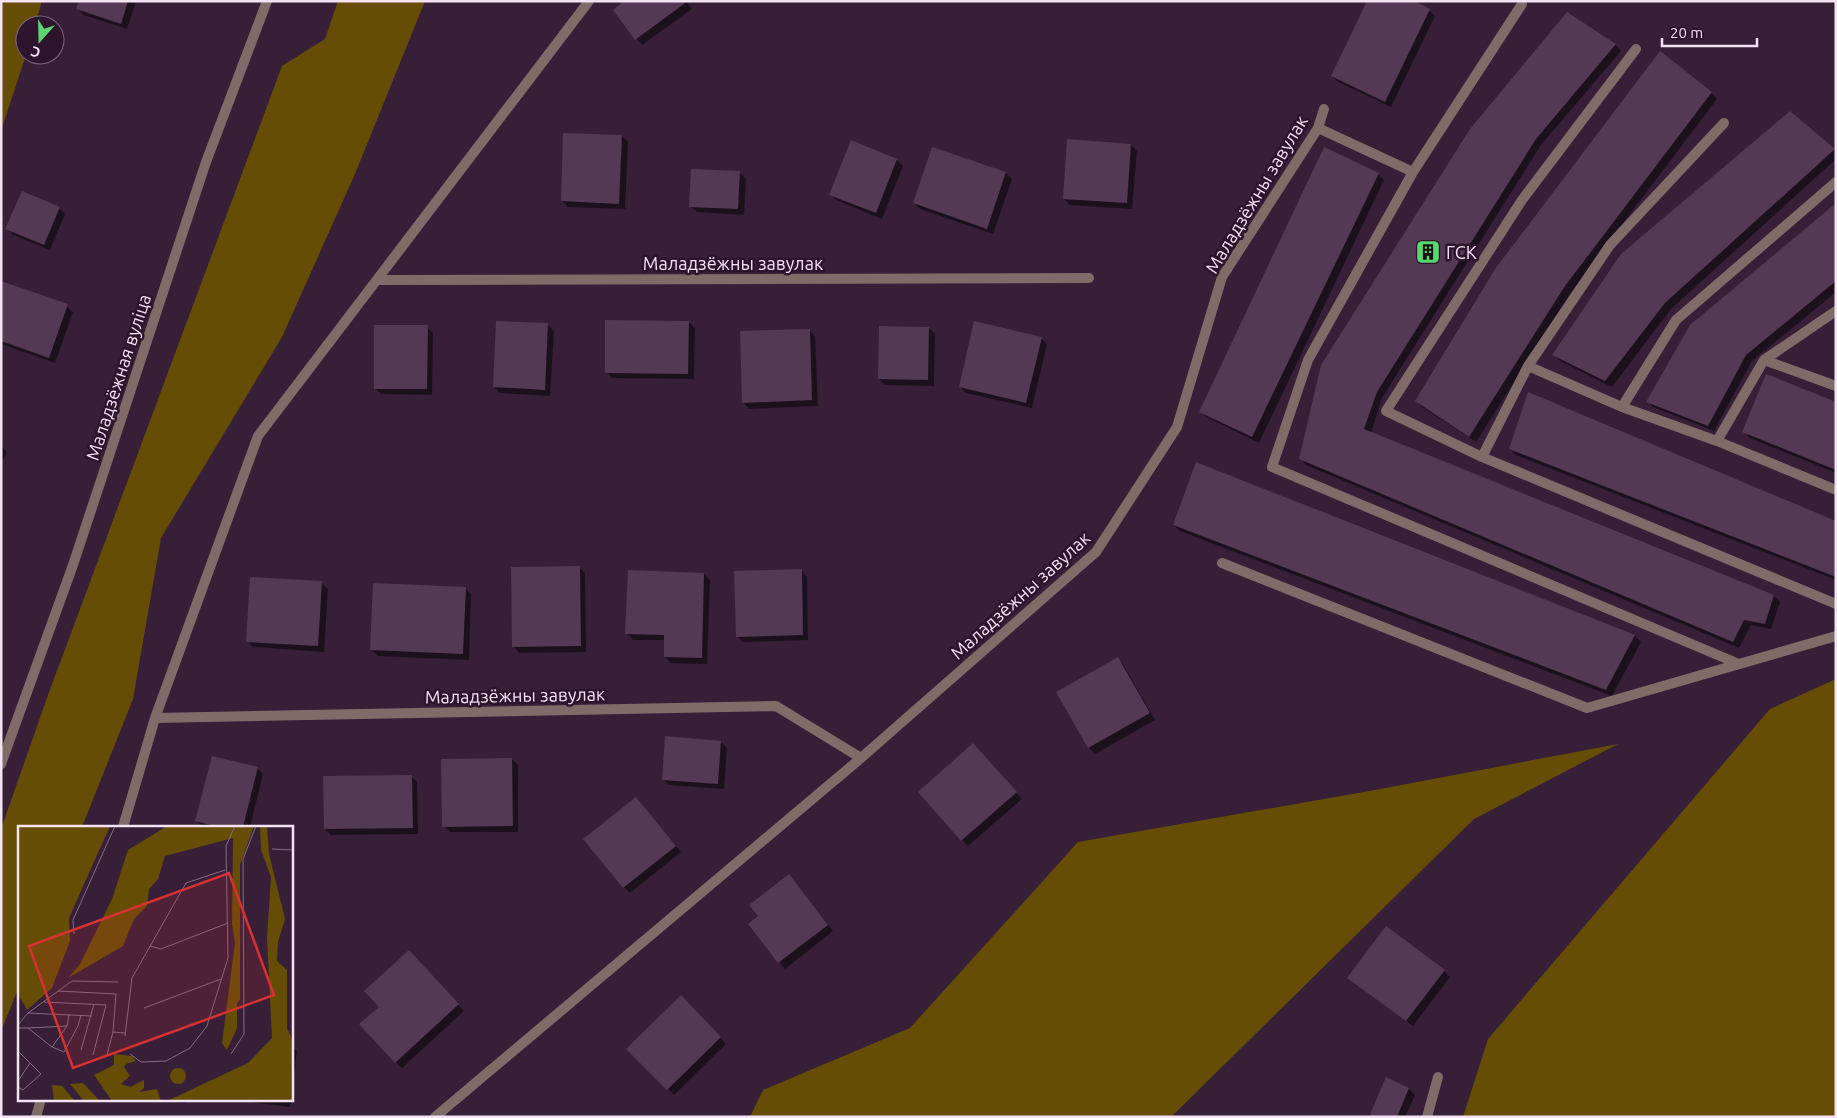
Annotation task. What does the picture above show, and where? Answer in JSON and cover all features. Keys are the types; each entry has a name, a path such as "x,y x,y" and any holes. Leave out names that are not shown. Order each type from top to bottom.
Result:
{"street":[{"name":"Маладзёжная вуліца","path":"1,764 73,564 206,162 267,1"},
{"path":"123,826 155,718 258,436 589,1"},
{"path":"1522,4 1413,172 1308,360 1272,468 1739,664"},
{"path":"1636,48 1522,200 1386,411 1482,456 1836,604"},
{"name":"Маладзёжны завулак","path":"435,1117 861,758 1096,552 1177,427 1222,277 1318,128 1324,109"},
{"path":"1482,456 1528,366 1610,245 1724,123"},
{"path":"1318,128 1413,172"},
{"path":"1622,407 1676,320 1836,182"},
{"name":"Маладзёжны завулак","path":"378,280 1089,278"},
{"path":"1717,441 1764,360 1836,311"},
{"path":"1764,360 1836,386"},
{"path":"1528,366 1622,407 1717,441 1836,490"},
{"path":"1222,563 1587,708 1836,636"},
{"name":"Маладзёжны завулак","path":"155,718 776,706 861,758"},
{"path":"1428,1117 1438,1077"},
{"path":"36,1117 41,1100"}],"shaded area":[{"path":"1,1 42,1 38,15 15,15 15,65 23,65 1,131"},
{"path":"338,1 425,1 355,174 282,337 161,538 133,699 82,826 18,826 18,989 1,1031 1,829 48,695 282,66 325,39"},
{"path":"1836,679 1836,1117 1463,1117 1488,1039 1770,709"},
{"path":"1618,744 1474,819 1171,1117 750,1117 763,1090 910,1028 1078,842 1375,790"}],"building":[{"path":"79,1 128,1 121,24 76,9"},
{"path":"624,1 688,1 635,40 613,10"},
{"path":"1367,1 1414,1 1430,9 1385,102 1331,76"},
{"name":"ГСК","path":"1567,12 1616,44 1536,139 1377,392 1364,429 1774,595 1765,624 1744,620 1733,642 1299,459 1321,365 1470,129"},
{"name":"ГСК","path":"1660,51 1712,92 1565,286 1469,437 1415,401 1495,269"},
{"path":"1790,111 1835,149 1665,303 1605,381 1552,355 1621,254"},
{"path":"563,133 622,135 619,204 561,201"},
{"path":"1067,139 1131,144 1127,203 1063,199"},
{"path":"851,140 897,159 876,213 829,195"},
{"path":"932,147 1006,172 987,229 913,203"},
{"path":"1324,147 1379,173 1252,437 1199,412"},
{"path":"691,169 740,171 738,209 689,207"},
{"path":"22,191 60,207 44,245 5,229"},
{"path":"1836,203 1836,281 1746,355 1708,426 1646,402 1690,325"},
{"path":"1,281 68,304 49,358 1,341"},
{"path":"605,320 689,321 688,374 605,373"},
{"path":"496,321 548,323 545,390 493,387"},
{"path":"974,321 1042,337 1026,403 959,387"},
{"path":"374,325 428,325 427,389 374,389"},
{"path":"879,326 929,327 928,380 878,379"},
{"path":"810,329 812,400 742,403 740,331"},
{"path":"1766,374 1836,402 1836,470 1742,432"},
{"path":"1528,392 1836,521 1836,577 1509,449"},
{"path":"1196,462 1635,635 1606,690 1173,525"},
{"path":"580,566 581,646 512,647 511,567"},
{"path":"802,569 803,635 736,637 734,571"},
{"path":"628,570 704,573 702,658 664,657 664,635 625,634"},
{"path":"250,577 322,581 318,646 246,642"},
{"path":"373,583 466,587 463,654 370,650"},
{"path":"1118,657 1150,713 1088,748 1056,692"},
{"path":"665,736 721,741 718,784 662,780"},
{"path":"973,743 1017,792 961,841 918,792"},
{"path":"212,756 258,767 243,826 214,826 195,821"},
{"path":"512,758 513,826 442,827 441,759"},
{"path":"412,775 413,828 324,829 323,776"},
{"path":"636,797 676,846 623,888 583,839"},
{"path":"789,874 828,925 778,963 748,924 758,916 749,905"},
{"path":"1386,926 1445,970 1406,1021 1347,978"},
{"path":"409,950 459,1004 395,1063 359,1024 379,1007 364,991"},
{"path":"681,995 721,1037 667,1090 626,1049"},
{"path":"1386,1077 1409,1088 1397,1117 1369,1117"}],"place":[{"name":"ГСК","path":"1428,252"}]}
